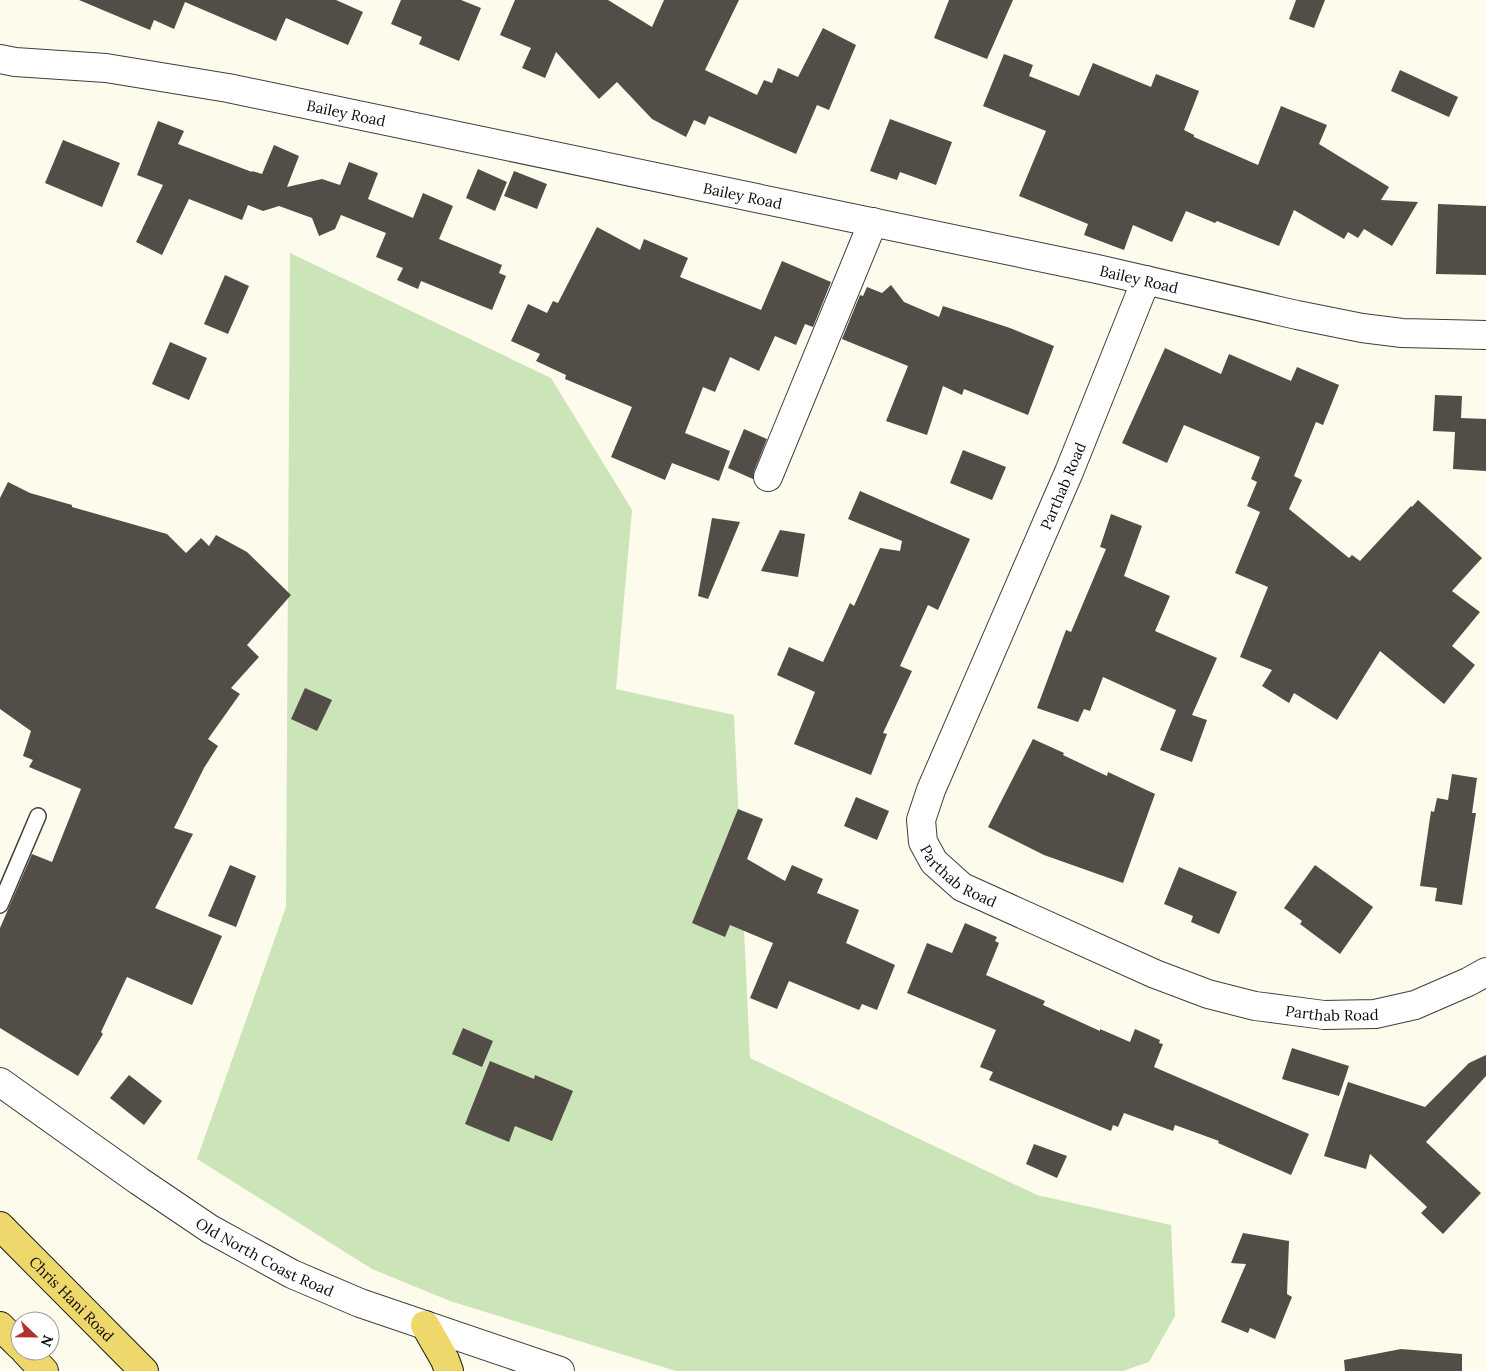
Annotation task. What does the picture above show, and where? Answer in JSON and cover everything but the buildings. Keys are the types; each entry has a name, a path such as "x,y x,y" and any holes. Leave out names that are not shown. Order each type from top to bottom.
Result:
{"main road":[{"name":"Chris Hani Road","path":"0,1226 144,1371"},
{"path":"425,1325 445,1360 449,1371"},
{"path":"0,1326 10,1336"},
{"path":"34,1361 44,1371"}],"street":[{"name":"Bailey Road","path":"0,59 23,63 106,68 228,88 873,222 1362,328 1402,333 1486,335"},
{"path":"768,477 873,222"},
{"name":"Parthab Road","path":"1146,280 1069,472 931,790 921,820 923,842 934,862 962,887 1155,974 1208,994 1255,1006 1324,1015 1376,1014 1415,1005 1486,972"},
{"name":"Old North Coast Road","path":"0,1082 138,1181 210,1229 292,1274 360,1303 560,1371"}],"lane":[{"path":"0,905 38,816"}],"green space":[{"path":"290,253 551,378 632,510 616,689 734,715 750,1058 1037,1195 1171,1225 1175,1316 1149,1362 1123,1371 676,1371 450,1301 372,1269 197,1159 286,907"}]}
